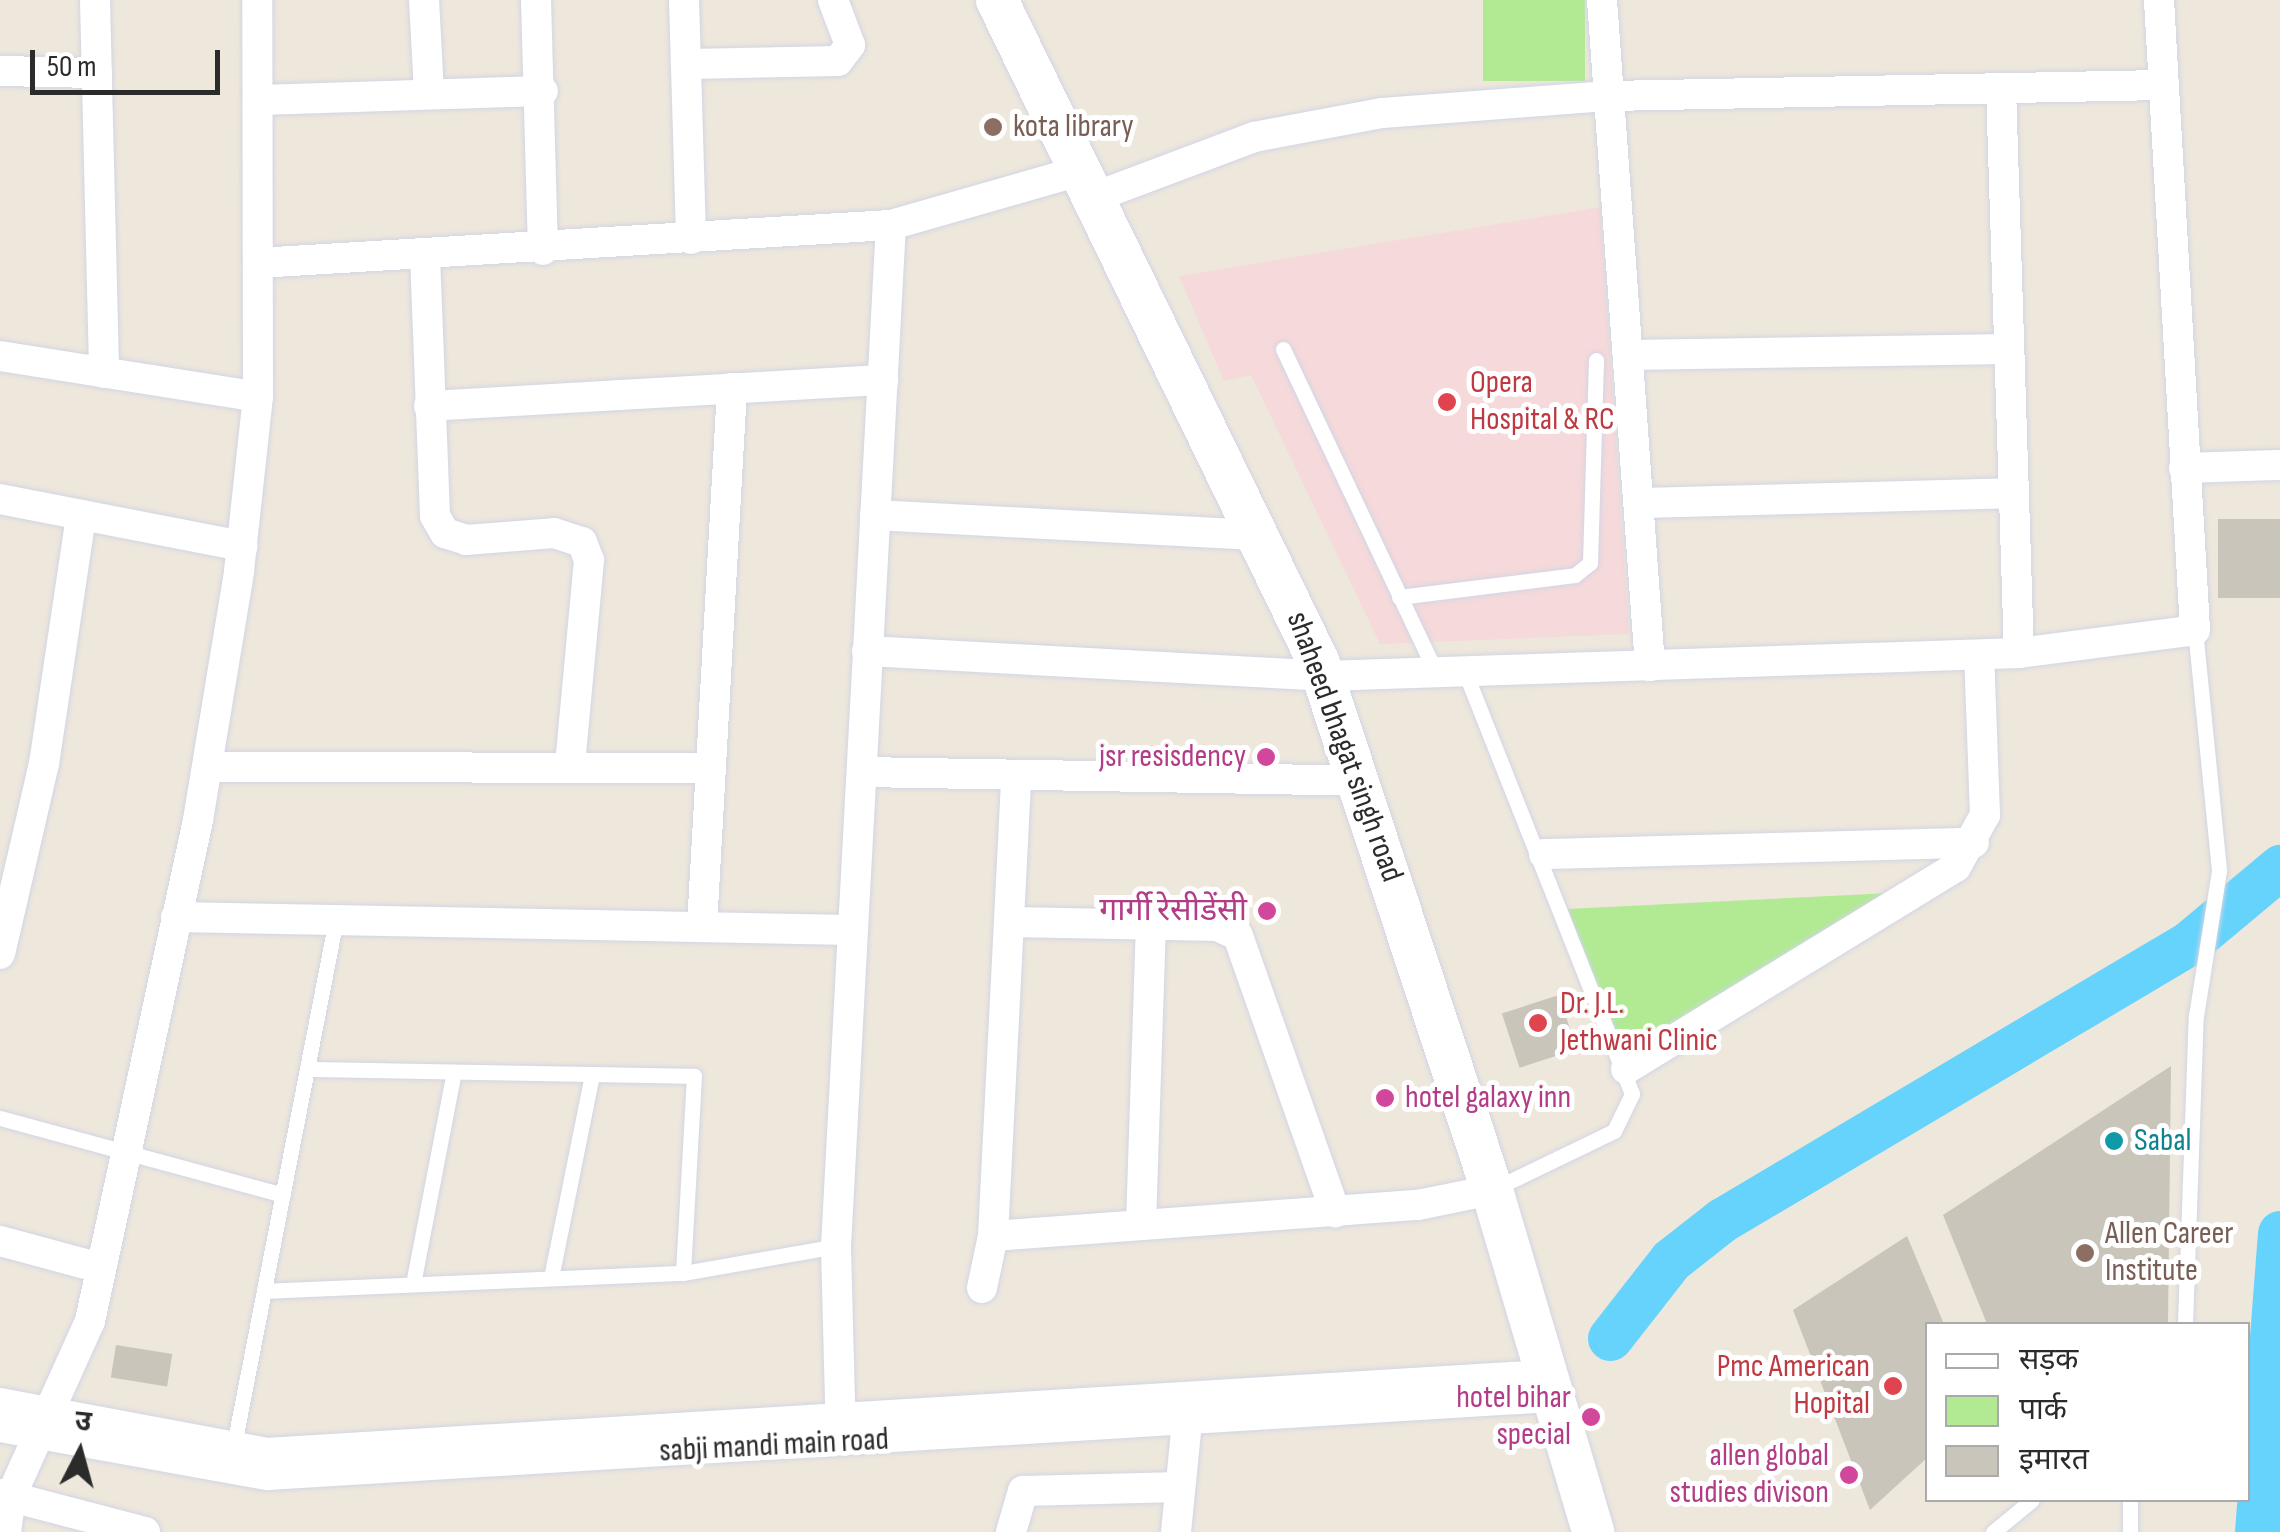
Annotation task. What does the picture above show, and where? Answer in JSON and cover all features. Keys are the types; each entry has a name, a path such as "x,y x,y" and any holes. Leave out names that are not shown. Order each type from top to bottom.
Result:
{"street":[{"path":"95,0 104,373"},
{"path":"6,1532 5,1495 78,1361 207,767 242,546 258,397 257,0"},
{"path":"424,0 428,94"},
{"path":"536,0 543,91 543,250"},
{"path":"684,0 689,64 691,239"},
{"path":"689,64 838,61 850,45 833,0"},
{"path":"1602,0 1650,666"},
{"path":"867,651 1323,676 2019,653 2195,630 2160,0"},
{"name":"shaheed bhagat singh road","path":"1006,3 1086,185 1259,534 1323,676 1492,1190 1593,1532"},
{"path":"0,72 96,73"},
{"path":"258,263 543,250 891,225 1086,185 1254,137 1382,112 1609,96 2164,85"},
{"path":"2001,88 2019,653"},
{"path":"260,100 543,91"},
{"path":"842,1431 836,1246 850,930 891,225"},
{"path":"425,255 435,516 445,532 466,540 554,533 582,542 590,560 570,765"},
{"path":"1628,355 2009,350"},
{"path":"0,356 258,397"},
{"path":"429,406 883,380"},
{"path":"702,927 732,388"},
{"path":"2184,468 2280,465"},
{"path":"1639,503 2014,493"},
{"path":"0,499 242,546"},
{"path":"0,954 44,764 80,514"},
{"path":"875,515 1259,534"},
{"path":"1626,1070 1940,882 1974,843 1988,780 1979,654"},
{"path":"207,767 711,768"},
{"path":"862,772 1359,781"},
{"path":"982,1288 993,1236 1016,777"},
{"path":"1544,854 1974,843"},
{"path":"176,916 850,930"},
{"path":"1010,922 1218,926 1249,953 1335,1212"},
{"path":"1141,1224 1151,926"},
{"path":"993,1236 1335,1212 1492,1190"},
{"path":"0,1240 100,1268"},
{"name":"sabji mandi main road","path":"0,1428 44,1424 231,1458 268,1475 842,1431 1547,1386"},
{"path":"0,1403 44,1424"},
{"path":"1176,1532 1188,1409"},
{"path":"1011,1532 1023,1491 1180,1486"},
{"path":"5,1495 145,1532"}],"lane":[{"path":"1283,349 1399,597 1450,672 1544,854 1626,1070 1627,1116 1614,1132 1492,1190"},
{"path":"1399,597 1576,575 1590,563 1596,360"},
{"path":"2185,1322 2196,1016 2220,870 2195,630"},
{"path":"231,1458 336,920"},
{"path":"307,1069 694,1076 683,1273"},
{"path":"413,1284 454,1072"},
{"path":"551,1278 592,1074"},
{"path":"0,1118 126,1148 283,1195"},
{"path":"264,1291 683,1273 836,1246"},
{"path":"1993,1532 2030,1502"},
{"path":"2130,1502 2130,1532"}],"shaded area":[{"path":"1600,207 1629,634 1380,644 1251,375 1224,381 1179,276"}],"green space":[{"path":"1483,0 1585,0 1585,81 1483,81"},
{"path":"1892,893 1622,1054 1567,909"}],"building":[{"path":"2218,519 2280,519 2280,598 2218,598"},
{"path":"1559,995 1577,1049 1520,1068 1502,1014"},
{"name":"Sabal","path":"2171,1066 2168,1322 1986,1322 1943,1215"},
{"path":"1907,1236 1943,1322 1925,1322 1925,1460 1870,1510 1793,1310"},
{"path":"116,1345 172,1354 167,1387 111,1378"}],"waterway":[{"path":"1610,1338 1671,1260 1722,1220 2189,943 2280,867"},
{"path":"2257,1532 2280,1233"}],"place":[{"name":"kota library","path":"993,127"},
{"name":"Opera Hospital & RC","path":"1447,402"},
{"name":"jsr resisdency","path":"1266,757"},
{"name":"गार्गी रेसीडेंसी","path":"1267,911"},
{"name":"Dr. J.L. Jethwani Clinic","path":"1538,1023"},
{"name":"hotel galaxy inn","path":"1385,1098"},
{"name":"Sabal","path":"2114,1141"},
{"name":"Allen Career Institute","path":"2085,1253"},
{"name":"Pmc American Hopital","path":"1893,1386"},
{"name":"hotel bihar special","path":"1591,1417"},
{"name":"allen global studies divison","path":"1849,1475"}]}
